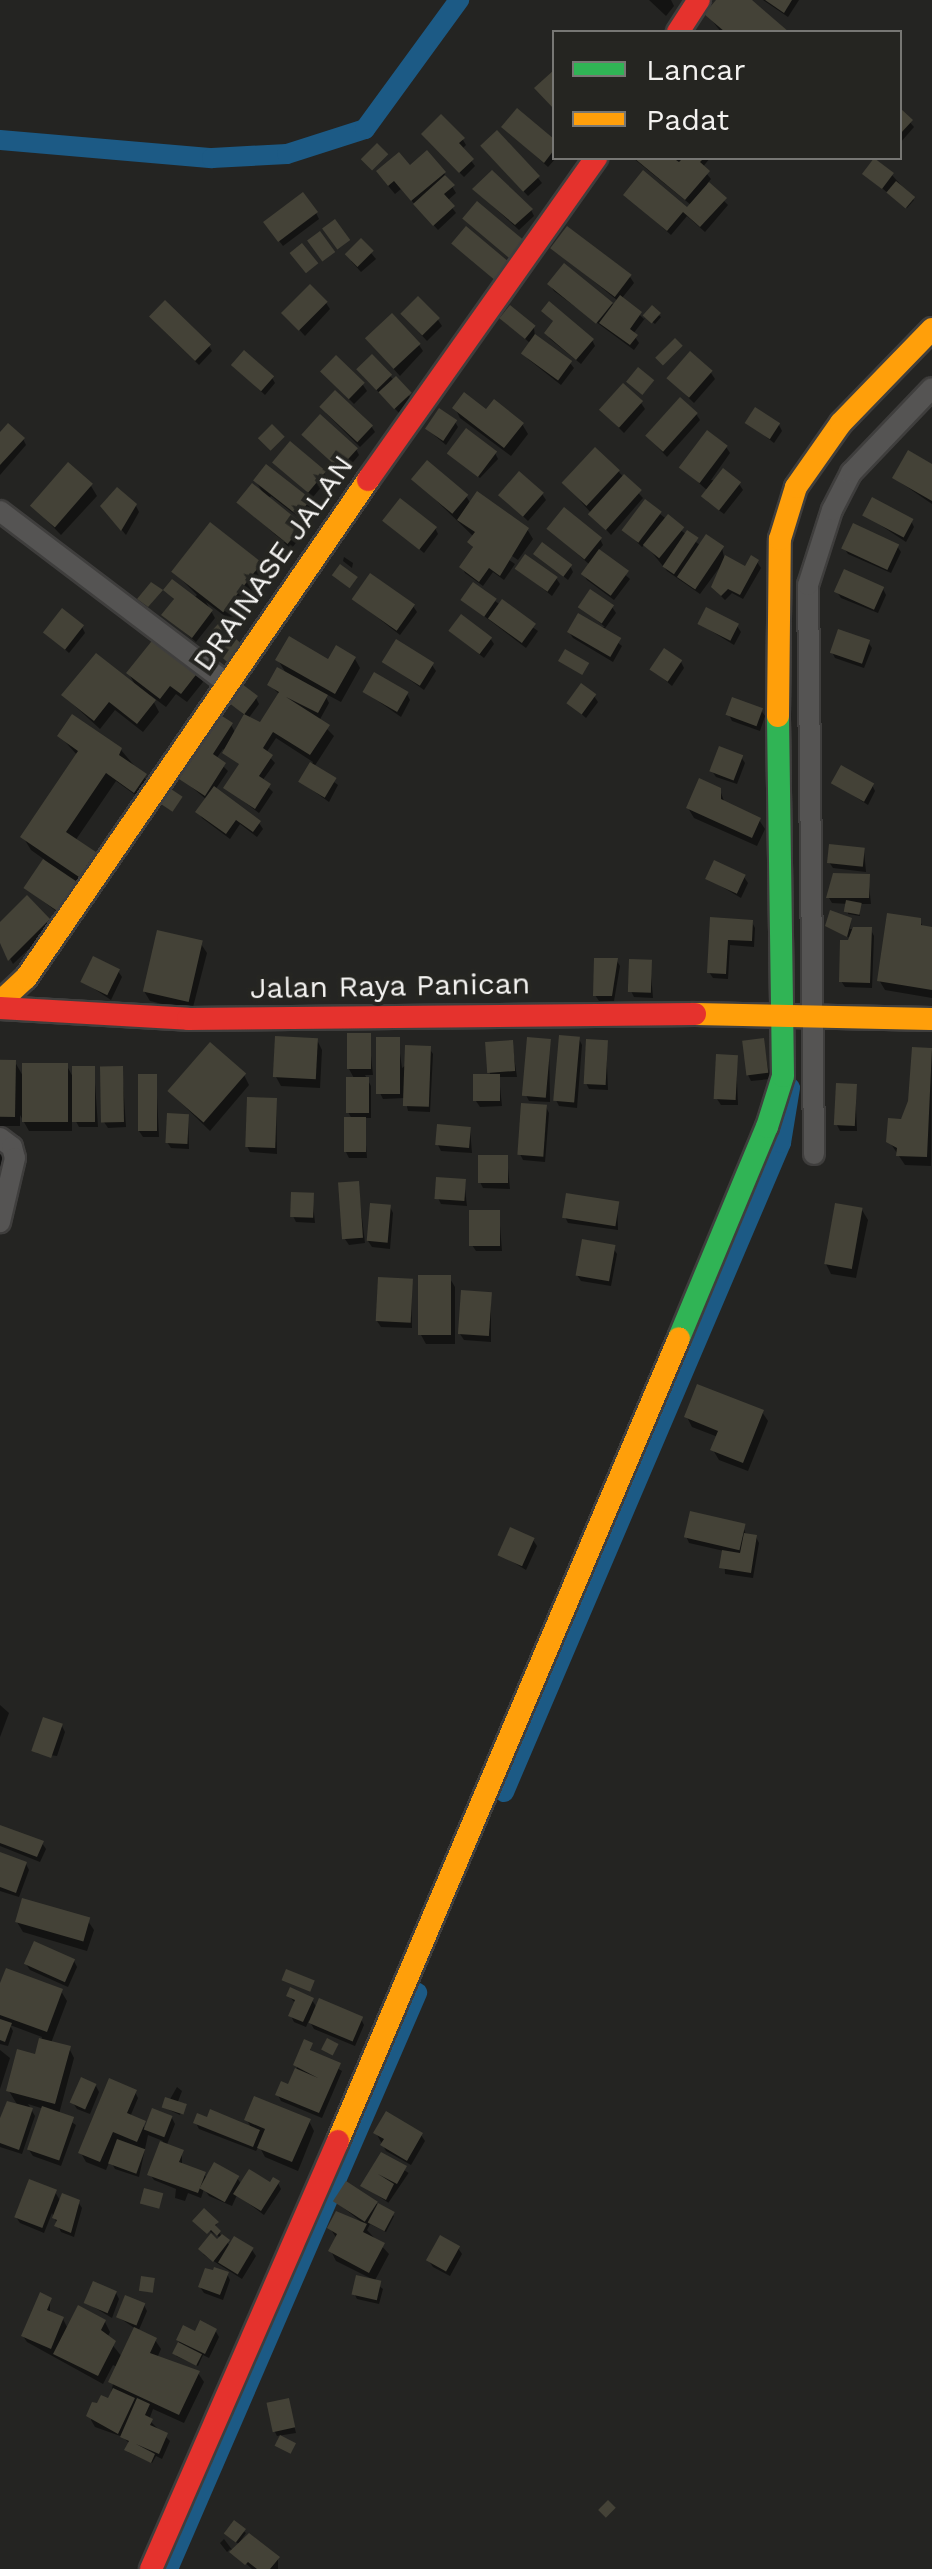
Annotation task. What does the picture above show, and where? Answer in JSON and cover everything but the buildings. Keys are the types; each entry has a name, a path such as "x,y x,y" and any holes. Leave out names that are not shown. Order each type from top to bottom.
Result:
{"street":[{"path":"679,30 699,0"},
{"name":"DRAINASE JALAN","path":"0,1005 26,978 226,683 595,160"},
{"path":"151,2569 468,1843 767,1127 783,1076 776,613 780,539 796,486 817,454 841,423 932,329"},
{"path":"814,1154 808,586 832,510 851,473 932,388"},
{"path":"0,511 226,683"},
{"name":"Jalan Raya Panican","path":"0,1005 188,1020 583,1012 932,1019"},
{"path":"0,1138 12,1147 15,1158 0,1222"}],"waterway":[{"path":"0,140 212,158 287,154 365,129 459,0"},
{"path":"504,1792 781,1143 790,1088"},
{"path":"168,2569 417,1993"}],"traffic: fast":[{"path":"679,1338 767,1127 783,1076 778,716"}],"traffic: slow":[{"path":"778,716 780,539 796,487 841,423 932,329"},
{"path":"0,1002 26,978 368,480"},
{"path":"695,1014 932,1019"},
{"path":"338,2141 679,1338"}],"traffic: jam":[{"path":"679,30 699,0"},
{"path":"368,480 595,160"},
{"path":"0,1008 188,1019 695,1014"},
{"path":"151,2569 338,2141"}]}
